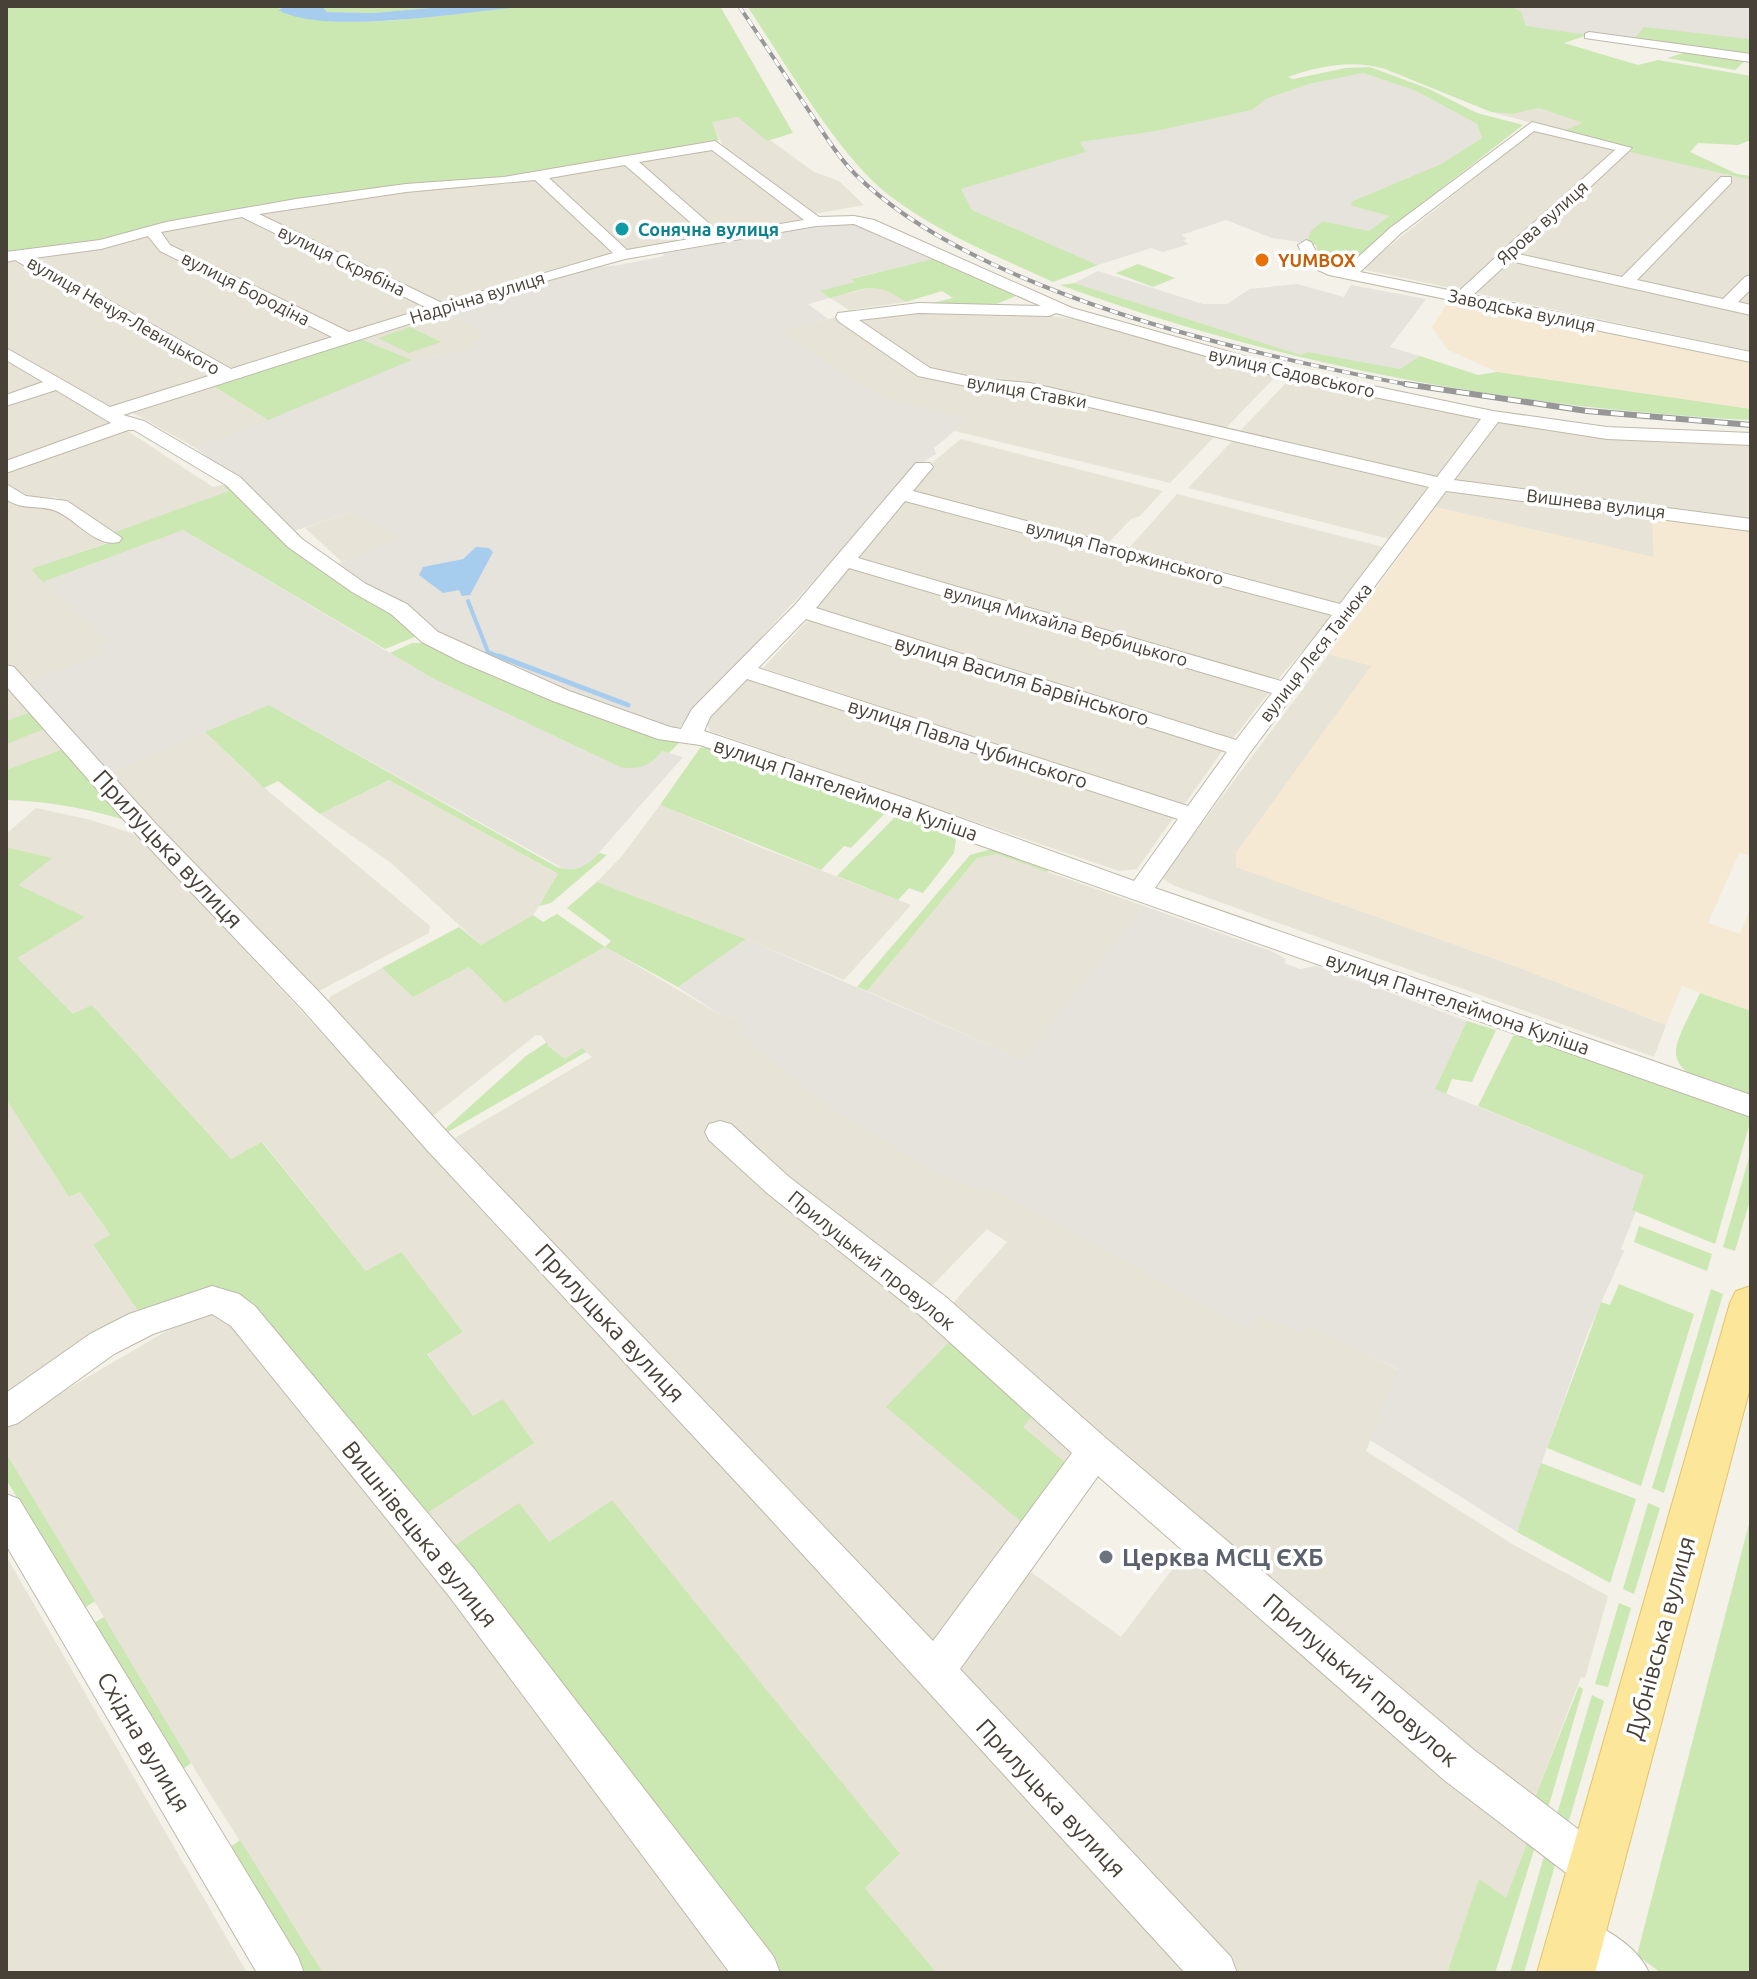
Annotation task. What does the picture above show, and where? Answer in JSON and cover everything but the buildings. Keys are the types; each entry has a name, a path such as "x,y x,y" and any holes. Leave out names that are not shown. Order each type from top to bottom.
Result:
{"main road":[{"name":"Дубнівська вулиця","path":"1572,1955 1751,1303"}],"street":[{"path":"1589,36 1751,58"},
{"name":"Ярова вулиця","path":"1348,274 1395,231 1532,126 1625,148 1503,255 1460,298"},
{"path":"12,256 101,244 152,230 244,212 406,188 504,181 715,145 816,222"},
{"path":"629,161 717,238"},
{"path":"539,176 624,255"},
{"path":"1626,282 1726,180"},
{"name":"вулиця Скрябіна","path":"244,212 440,308"},
{"name":"Надрічна вулиця","path":"6,467 229,375 440,308 624,255 816,222 854,220"},
{"name":"вулиця Садовського","path":"854,220 869,223 1066,311 1288,374 1493,416 1607,433 1751,439"},
{"name":"вулиця Бородіна","path":"152,230 165,248 347,338"},
{"name":"Заводська вулиця","path":"1306,245 1313,262 1348,274 1751,357"},
{"path":"1503,255 1751,310"},
{"name":"вулиця Нечуя-Левицького","path":"12,256 229,375"},
{"path":"1726,305 1751,280"},
{"name":"вулиця Ставки","path":"1066,311 919,308 844,317 912,367 924,372 981,384 1030,388 1440,484"},
{"name":"вулиця Пантелеймона Куліша","path":"6,353 118,419 138,425 233,481 295,543 359,588 399,609 430,637 561,696 666,734 703,738 901,805 977,835 1751,1106"},
{"path":"6,401 58,383"},
{"name":"вулиця Леся Танюка","path":"1140,891 1241,749 1493,416"},
{"path":"689,737 700,714 802,611 923,467"},
{"name":"Вишнева вулиця","path":"1440,484 1751,525"},
{"path":"6,490 21,501 60,505 112,538"},
{"name":"вулиця Паторжинського","path":"902,494 1347,612"},
{"name":"вулиця Михайла Вербицького","path":"846,561 1286,690"},
{"name":"вулиця Василя Барвінського","path":"802,611 1241,749"},
{"name":"вулиця Павла Чубинського","path":"744,671 1192,815"},
{"name":"Прилуцька вулиця","path":"6,672 148,831 312,1002 431,1135 766,1488 1215,1973"},
{"name":"Прилуцький провулок","path":"720,1132 778,1185 934,1307 1095,1451 1459,1765 1597,1870"},
{"name":"Вишнівецька вулиця","path":"6,1412 102,1344 141,1324 193,1304 212,1300 227,1304 243,1316 462,1583 758,1973"},
{"path":"934,1672 1095,1451"},
{"name":"Східна вулиця","path":"6,1511 282,1973"},
{"path":"1572,1955 1627,1973"}],"shaded area":[{"path":"1509,6 1751,6 1751,57 1526,27 1521,11"},
{"path":"1362,73 1416,91 1477,124 1482,138 1441,164 1352,202 1352,206 1389,216 1369,231 1323,221 1306,243 1272,238 1226,220 1181,235 1187,239 1183,241 1189,244 1163,252 1151,248 1098,265 972,210 961,189 1086,152 1079,142 1156,131 1252,110 1266,99 1309,84"},
{"path":"1539,108 1584,123 1562,131 1491,112 1512,114"},
{"path":"738,117 814,172 839,181 864,205 814,214 817,217 628,250 523,277 95,412 114,425 6,462 6,260 169,228 406,190 506,184 723,146 711,121"},
{"path":"1536,129 1751,180 1751,351 1361,269"},
{"path":"854,223 936,258 853,278 856,282 821,292 830,298 808,304 828,319 781,330 857,383 890,400 969,419 934,448 936,454 920,464 674,733 472,655 332,566 403,537 349,512 289,533 236,480 196,448 412,360 476,349 474,342 487,336 445,312 589,268 619,265 814,226","holes":["476,547 462,596 460,590 423,567 463,559"]},
{"path":"1098,271 1203,304 1227,304 1250,289 1297,284 1344,297 1351,285 1426,299 1390,347 1420,356 1400,369 1308,352 1301,355 1074,283"},
{"path":"877,286 887,288 906,302 849,310 830,298"},
{"path":"1449,301 1751,361 1751,409 1497,372 1448,350 1432,327"},
{"path":"445,312 488,336 476,349 412,360 358,338"},
{"path":"933,312 1033,313 1078,320 1277,375 1225,429 927,370 858,321"},
{"path":"837,317 907,368 1029,391 1216,435 1170,483 955,431 968,419 890,400 857,383 780,330"},
{"path":"1288,381 1483,417 1437,478 1238,433"},
{"path":"213,386 268,420 196,448 133,413"},
{"path":"1497,420 1751,444 1751,520 1452,480"},
{"path":"126,430 213,487 222,485 230,491 112,533 56,497 26,499 6,484 6,471"},
{"path":"961,439 1163,491 1108,543 911,492 921,472"},
{"path":"1233,440 1432,486 1393,540 1188,488"},
{"path":"1448,487 1652,514 1654,558 1435,507"},
{"path":"1177,494 1387,548 1343,607 1129,548"},
{"path":"6,495 22,507 53,507 109,542 32,569 110,641 105,653 27,683 6,661"},
{"path":"910,499 1336,613 1278,679 863,560 859,555 901,502"},
{"path":"1435,507 1654,557 1652,514 1751,529 1751,856 1739,853 1708,923 1740,934 1751,906 1751,1011 1682,986 1666,1025 1515,966 1236,867 1236,853 1371,666 1329,654"},
{"path":"349,512 404,537 342,562 305,528"},
{"path":"183,530 432,678 620,767 662,751 683,757 587,866 566,870 269,705 107,774 27,683 104,653 97,646 109,641 43,582"},
{"path":"853,566 1270,691 1232,740 815,610 847,567"},
{"path":"809,619 1223,750 1184,805 763,668"},
{"path":"1329,654 1372,666 1236,853 1237,867 1515,966 1666,1025 1654,1057 1175,886 1161,878"},
{"path":"747,678 1174,817 1137,869 1119,871 710,731 705,719"},
{"path":"6,681 69,747 6,770"},
{"path":"205,732 255,780 430,926 429,933 317,992 107,774"},
{"path":"389,780 559,875 533,915 481,945 390,862 320,814"},
{"path":"660,805 911,905 844,980 597,882 622,856"},
{"path":"36,808 91,820 143,837 166,866 1197,1973 937,1973 865,1888 900,1855 612,1500 549,1542 448,1550 423,1516 533,1443 473,1417 427,1353 463,1332 400,1252 367,1272 263,1142 231,1159 92,1005 74,1015 16,958 18,884 51,858 6,847 6,834"},
{"path":"997,854 1144,906 1023,1060 867,991 977,858"},
{"path":"1144,906 1271,951 1286,959 1284,963 1300,969 1317,966 1467,1021 1435,1089 1645,1175 1632,1209 1636,1211 1621,1249 1624,1251 1588,1332 1517,1532 1370,1440 1398,1369 1307,1325 1301,1333 1260,1315 1249,1330 996,1190 985,1191 942,1176 825,1104 737,1032 740,1019 719,1014 678,987 746,939 1023,1060"},
{"path":"605,947 719,1014 740,1019 738,1032 825,1104 942,1176 985,1191 996,1190 1248,1329 1260,1315 1301,1333 1307,1324 1399,1370 1366,1451 1512,1544 1608,1596 1585,1678 1581,1677 1532,1805 948,1309 1007,1242 987,1229 927,1291 954,1337 1077,1450 934,1650 455,1138 592,1057 582,1049 565,1059 548,1046 542,1036 536,1035 433,1116 327,1002 331,996 382,968 413,997 469,967 505,1003"},
{"path":"6,1099 69,1197 80,1192 110,1236 93,1246 140,1314 6,1395"},
{"path":"209,1306 218,1307 461,1594 743,1973 323,1973 197,1773 6,1453 6,1425"},
{"path":"1189,1547 1528,1841 1506,1899 1479,1880 1447,1973 1236,1973 951,1669 1024,1567 1121,1637"},
{"path":"6,1556 81,1686 247,1973 6,1973"}],"green space":[{"path":"6,6 286,6 278,9 308,17 371,21 531,6 720,6 793,133 767,141 738,117 712,122 719,140 507,178 409,186 6,256"},
{"path":"322,6 452,6 373,13 327,12"},
{"path":"747,6 1509,6 1521,11 1526,26 1588,35 1564,43 1638,65 1658,60 1751,76 1751,140 1738,145 1698,143 1690,152 1737,174 1751,176 1751,180 1630,152 1634,148 1562,131 1583,123 1539,108 1512,114 1491,112 1385,69 1361,64 1336,65 1288,77 1293,79 1346,68 1370,67 1429,89 1477,113 1523,125 1388,230 1349,267 1328,261 1320,255 1316,245 1306,243 1311,231 1323,221 1369,231 1389,216 1352,206 1351,202 1441,164 1482,138 1477,124 1416,91 1363,73 1309,84 1266,99 1252,110 1156,131 1080,142 1086,152 961,189 972,210 1098,265 1053,282 929,222 870,179 813,107"},
{"path":"1644,27 1751,39 1751,57 1633,41"},
{"path":"1687,52 1745,61 1735,70 1667,58"},
{"path":"936,258 1021,294 991,306 932,303 953,298 942,291 906,302 877,288 830,298 820,291 855,282 851,279"},
{"path":"1138,264 1175,278 1153,287 1116,273"},
{"path":"1074,283 1301,355 1308,352 1400,369 1420,356 1478,375 1497,372 1751,409 1751,420 1575,405 1401,378 1229,339 1060,285"},
{"path":"410,327 441,342 409,353 378,338"},
{"path":"358,338 412,360 268,420 210,384"},
{"path":"222,485 235,488 422,634 385,649 183,530 43,582 31,569 120,539 112,533 229,491"},
{"path":"412,643 435,643 679,743 669,753 662,751 644,766 620,767 432,678 390,653"},
{"path":"269,705 557,867 575,869 599,853 607,855 551,903 539,906 558,874 389,780 320,814 278,781 264,788 205,732"},
{"path":"34,711 50,727 6,744 6,721"},
{"path":"69,747 131,822 69,806 6,800 6,770"},
{"path":"708,747 889,809 851,848 844,846 821,870 660,805 700,748"},
{"path":"899,813 948,830 956,840 954,853 923,893 909,888 898,900 837,876"},
{"path":"6,847 52,858 18,885 85,917 17,958 73,1014 92,1005 231,1159 262,1142 366,1271 401,1252 463,1332 427,1354 473,1416 503,1399 534,1443 423,1516 251,1310 140,1314 93,1245 110,1235 80,1192 69,1197 6,1099"},
{"path":"995,848 1051,865 1047,872 997,854 977,858 867,991 857,987 970,855"},
{"path":"597,882 746,939 678,987 605,947 611,941 567,908"},
{"path":"557,914 605,947 505,1003 469,967 413,997 382,968 459,927 481,945 533,915 543,922"},
{"path":"1700,993 1751,1011 1751,1094 1701,1081 1681,1066 1676,1056 1677,1044"},
{"path":"1467,1021 1496,1030 1472,1082 1452,1079 1446,1094 1435,1089"},
{"path":"1523,1033 1742,1112 1751,1119 1715,1244 1632,1210 1644,1175 1478,1106 1513,1036"},
{"path":"547,1042 565,1059 582,1048 586,1052 446,1133 444,1130 526,1056"},
{"path":"1751,1151 1751,1197 1735,1251 1723,1247"},
{"path":"1639,1226 1712,1254 1707,1271 1634,1242"},
{"path":"1619,1284 1694,1314 1641,1486 1547,1448 1601,1302 1610,1305"},
{"path":"1711,1289 1723,1294 1664,1493 1652,1488"},
{"path":"954,1337 1036,1412 1023,1427 1067,1464 1024,1524 886,1407"},
{"path":"6,1453 95,1601 83,1609 6,1479"},
{"path":"1541,1463 1636,1499 1610,1583 1517,1532"},
{"path":"612,1500 900,1854 865,1888 937,1973 775,1973 448,1550 519,1503 549,1542"},
{"path":"1648,1503 1660,1508 1634,1594 1623,1589"},
{"path":"1751,1516 1751,1973 1661,1973 1637,1955"},
{"path":"1619,1603 1631,1608 1608,1687 1595,1684"},
{"path":"104,1617 191,1763 178,1773 91,1625"},
{"path":"1579,1686 1583,1689 1546,1815 1532,1805"},
{"path":"1592,1695 1604,1701 1568,1824 1555,1821"},
{"path":"240,1840 323,1973 306,1973 229,1848"},
{"path":"1528,1841 1535,1847 1495,1973 1447,1973 1479,1879 1506,1898"},
{"path":"1547,1846 1557,1858 1524,1973 1510,1973"}],"water":[{"path":"286,6 322,6 327,12 373,13 452,6 532,6 364,22 301,18 278,10"},
{"path":"476,547 489,548 493,552 470,595 462,596 459,590 443,593 419,575 423,567 463,559"}],"waterway":[{"path":"468,601 488,652 504,658"},
{"path":"499,656 628,705"}],"railway":[{"path":"739,6 828,140 856,175 908,217 971,254 1043,286 1119,314 1275,357 1415,386"},
{"path":"1405,384 1587,411 1751,425"}],"place":[{"name":"Сонячна вулиця","path":"622,229"},
{"name":"YUMBOX","path":"1262,260"},
{"name":"Церква МСЦ ЄХБ","path":"1106,1557"}]}
